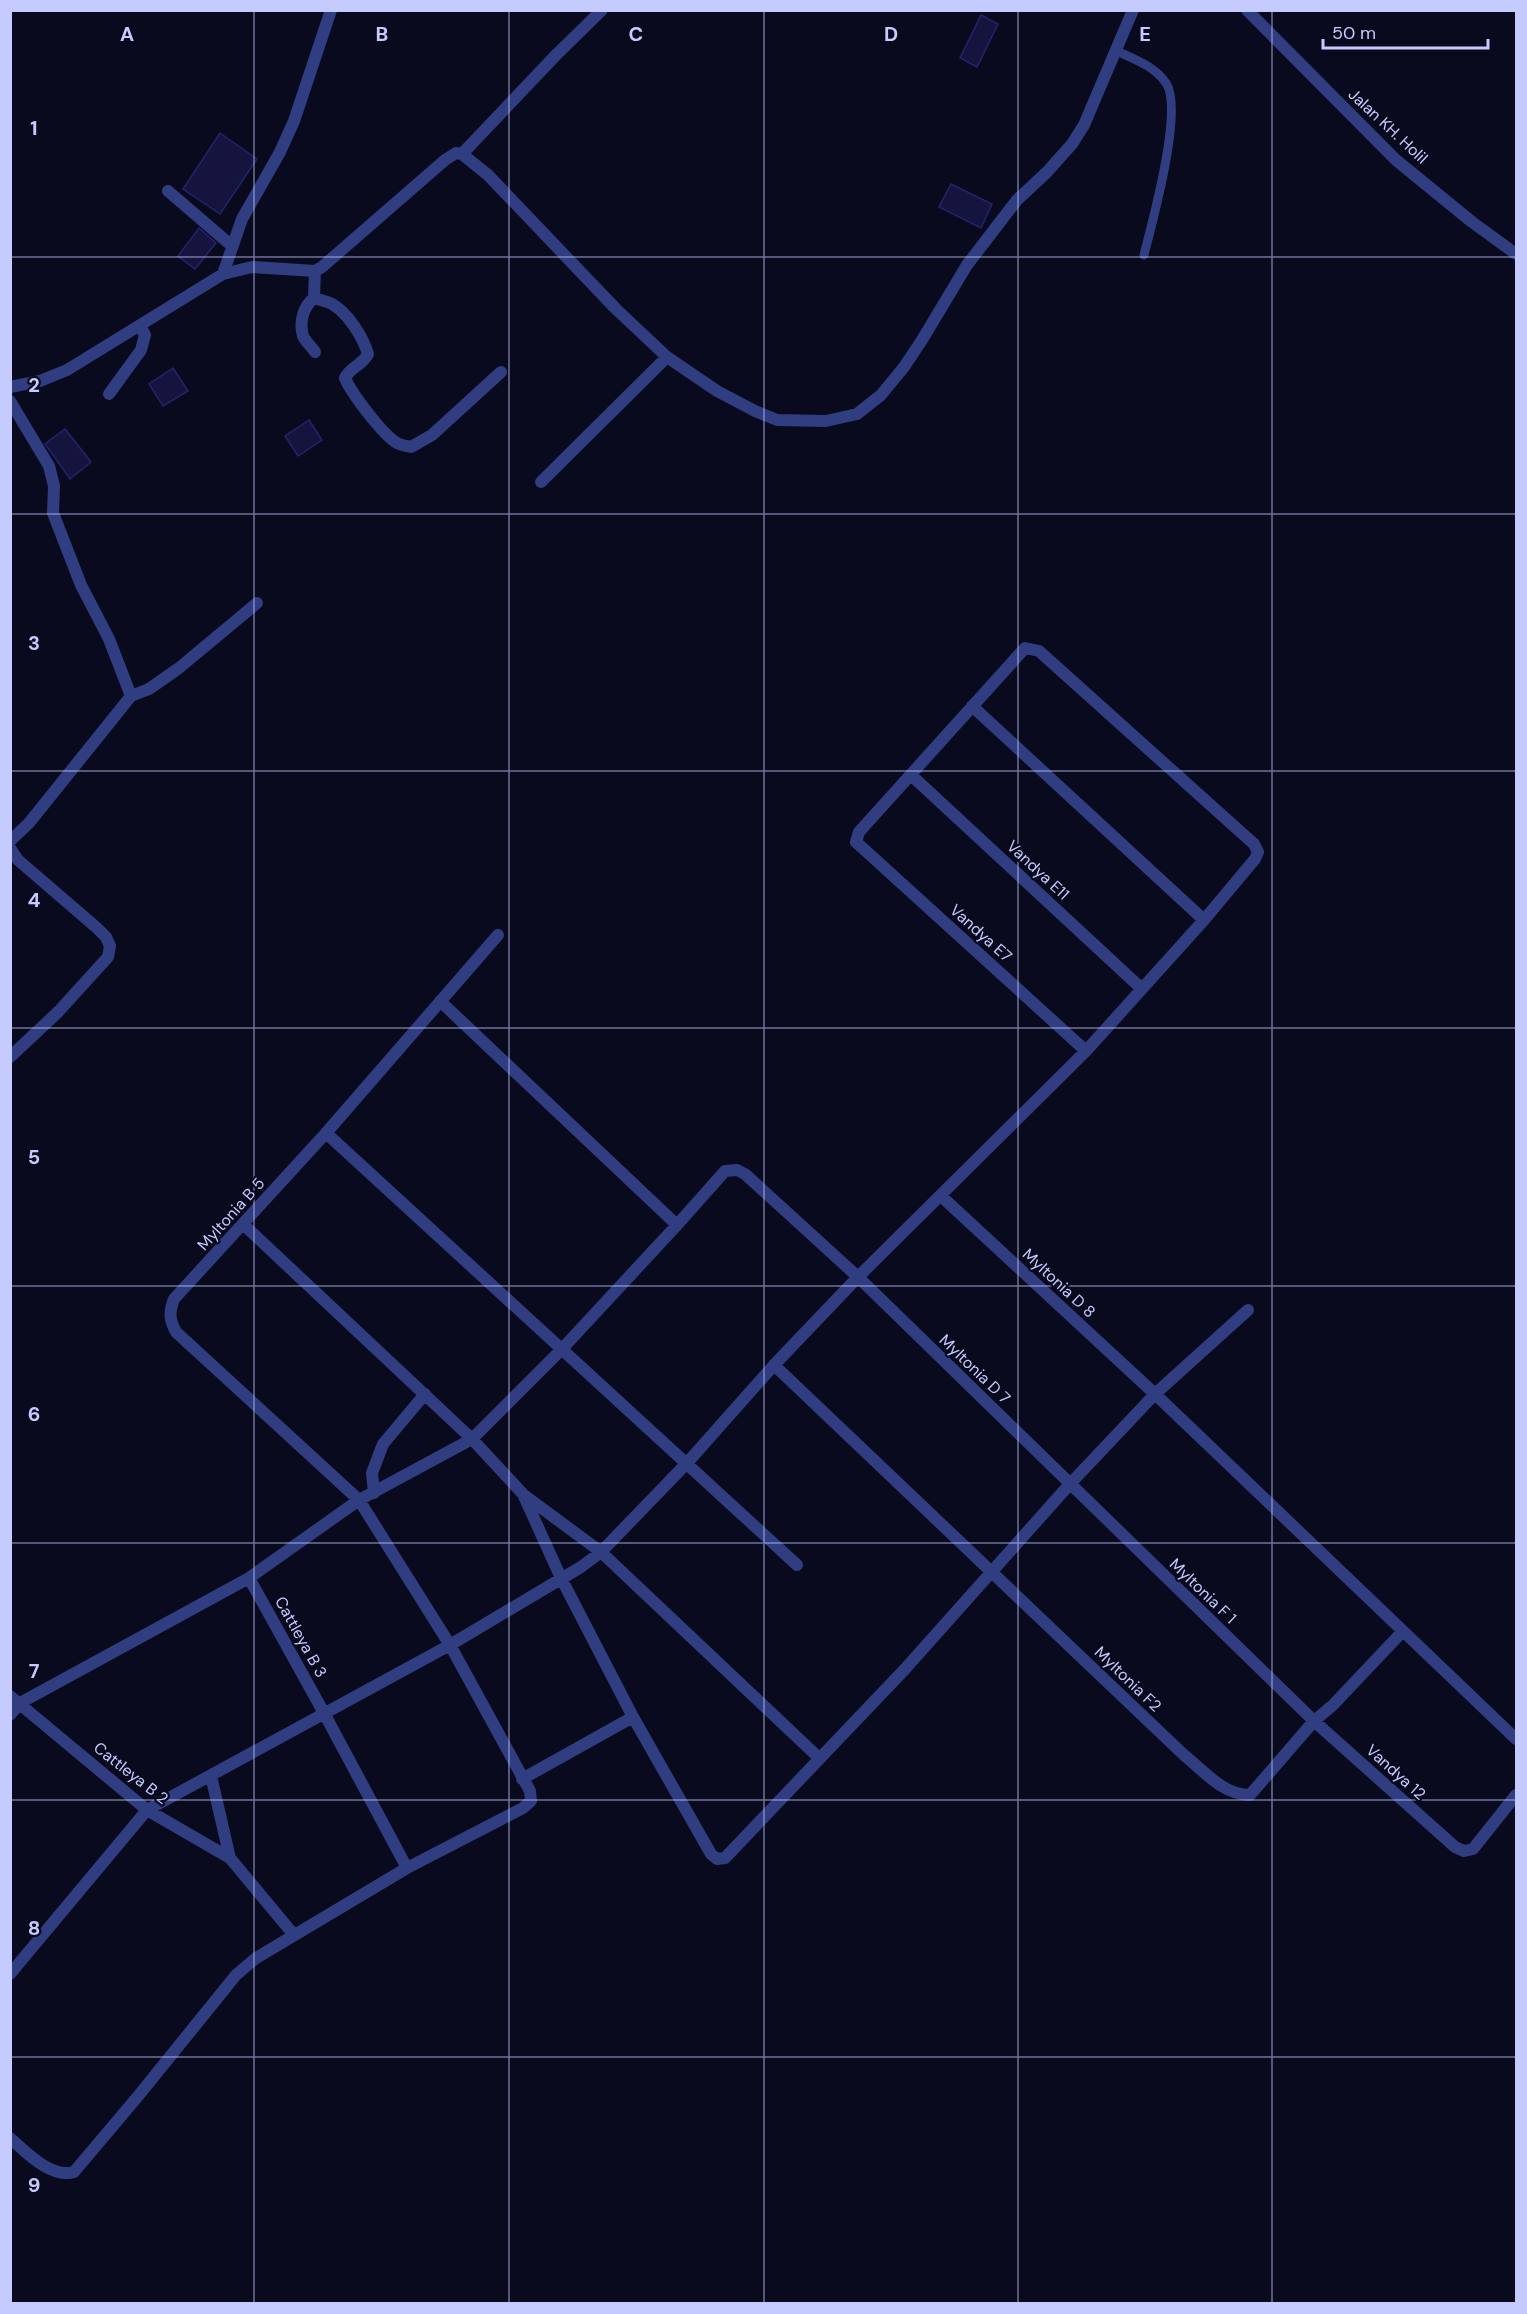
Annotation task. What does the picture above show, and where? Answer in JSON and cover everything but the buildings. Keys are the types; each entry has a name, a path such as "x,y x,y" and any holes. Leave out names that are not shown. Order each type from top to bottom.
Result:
{"street":[{"path":"223,274 242,219 280,152 294,121 331,10"},
{"path":"462,154 602,10"},
{"path":"10,387 40,381 67,370 223,274 252,267 315,271 367,229 452,154 462,154 488,175 616,309 667,357 717,391 777,420 826,421 857,414 881,395 904,367 967,265 1017,200 1072,144 1084,125 1133,10"},
{"name":"Jalan KH. Holil","path":"1247,10 1396,160 1472,222 1516,254"},
{"path":"168,191 232,246"},
{"path":"315,271 314,298 307,305 303,318 303,337 315,352"},
{"path":"314,298 339,309 365,344 368,354 364,362 349,369 345,378 363,407 397,443 411,447 432,435 501,372"},
{"path":"109,394 141,350 145,335 140,326"},
{"path":"542,482 667,357"},
{"path":"10,400 50,466 54,486 53,513 81,585 109,639 131,696"},
{"path":"10,841 29,823 131,696 149,689 179,668 257,603"},
{"path":"10,1974 147,1810 450,1644 581,1567 601,1552 687,1463 774,1365 858,1278 1086,1051 1204,920 1255,859 1258,852 1254,844 1039,651 1025,648 911,775"},
{"path":"972,706 1204,920"},
{"name":"Vandya E7","path":"911,775 859,832 856,839 1086,1051"},
{"name":"Vandya E11","path":"911,775 1142,989"},
{"path":"10,848 18,860 97,928 106,937 110,946 108,957 58,1012 10,1057"},
{"name":"Myltonia B 5","path":"406,1868 524,1808 531,1801 530,1791 450,1644 359,1500 176,1332 170,1320 170,1311 174,1299 326,1133 498,935"},
{"path":"10,1715 15,1700 249,1578 359,1500 472,1439 562,1349 677,1225 440,1001"},
{"path":"326,1133 797,1565"},
{"name":"Myltonia D 7","path":"677,1225 725,1172 737,1170 745,1174 858,1278 1070,1485"},
{"name":"Myltonia D 8","path":"941,1196 1155,1394 1516,1739"},
{"path":"244,1225 472,1439 523,1494 601,1552 818,1757"},
{"path":"523,1494 561,1578 633,1717 711,1854 717,1858 725,1858 818,1757 905,1669 1155,1394 1248,1310"},
{"name":"Myltonia F2","path":"774,1365 1184,1755 1228,1791 1250,1795 1314,1721"},
{"path":"374,1493 372,1473 383,1444 425,1394"},
{"name":"Myltonia F 1","path":"1070,1485 1314,1721"},
{"name":"Cattleya B 3","path":"249,1578 406,1868"},
{"path":"1314,1721 1333,1705 1403,1631"},
{"name":"Cattleya B 2","path":"15,1700 147,1810 230,1858 294,1935"},
{"path":"522,1779 633,1717"},
{"name":"Vandya 12","path":"1314,1721 1455,1847 1464,1851 1473,1849 1516,1796"},
{"name":"Cattleya B 2","path":"211,1776 230,1858"},
{"path":"10,2138 30,2155 59,2174 74,2172 139,2096 236,1975 256,1958 406,1868"}],"lane":[{"path":"1117,51 1154,69 1168,86 1170,126 1164,175 1144,255"}]}
